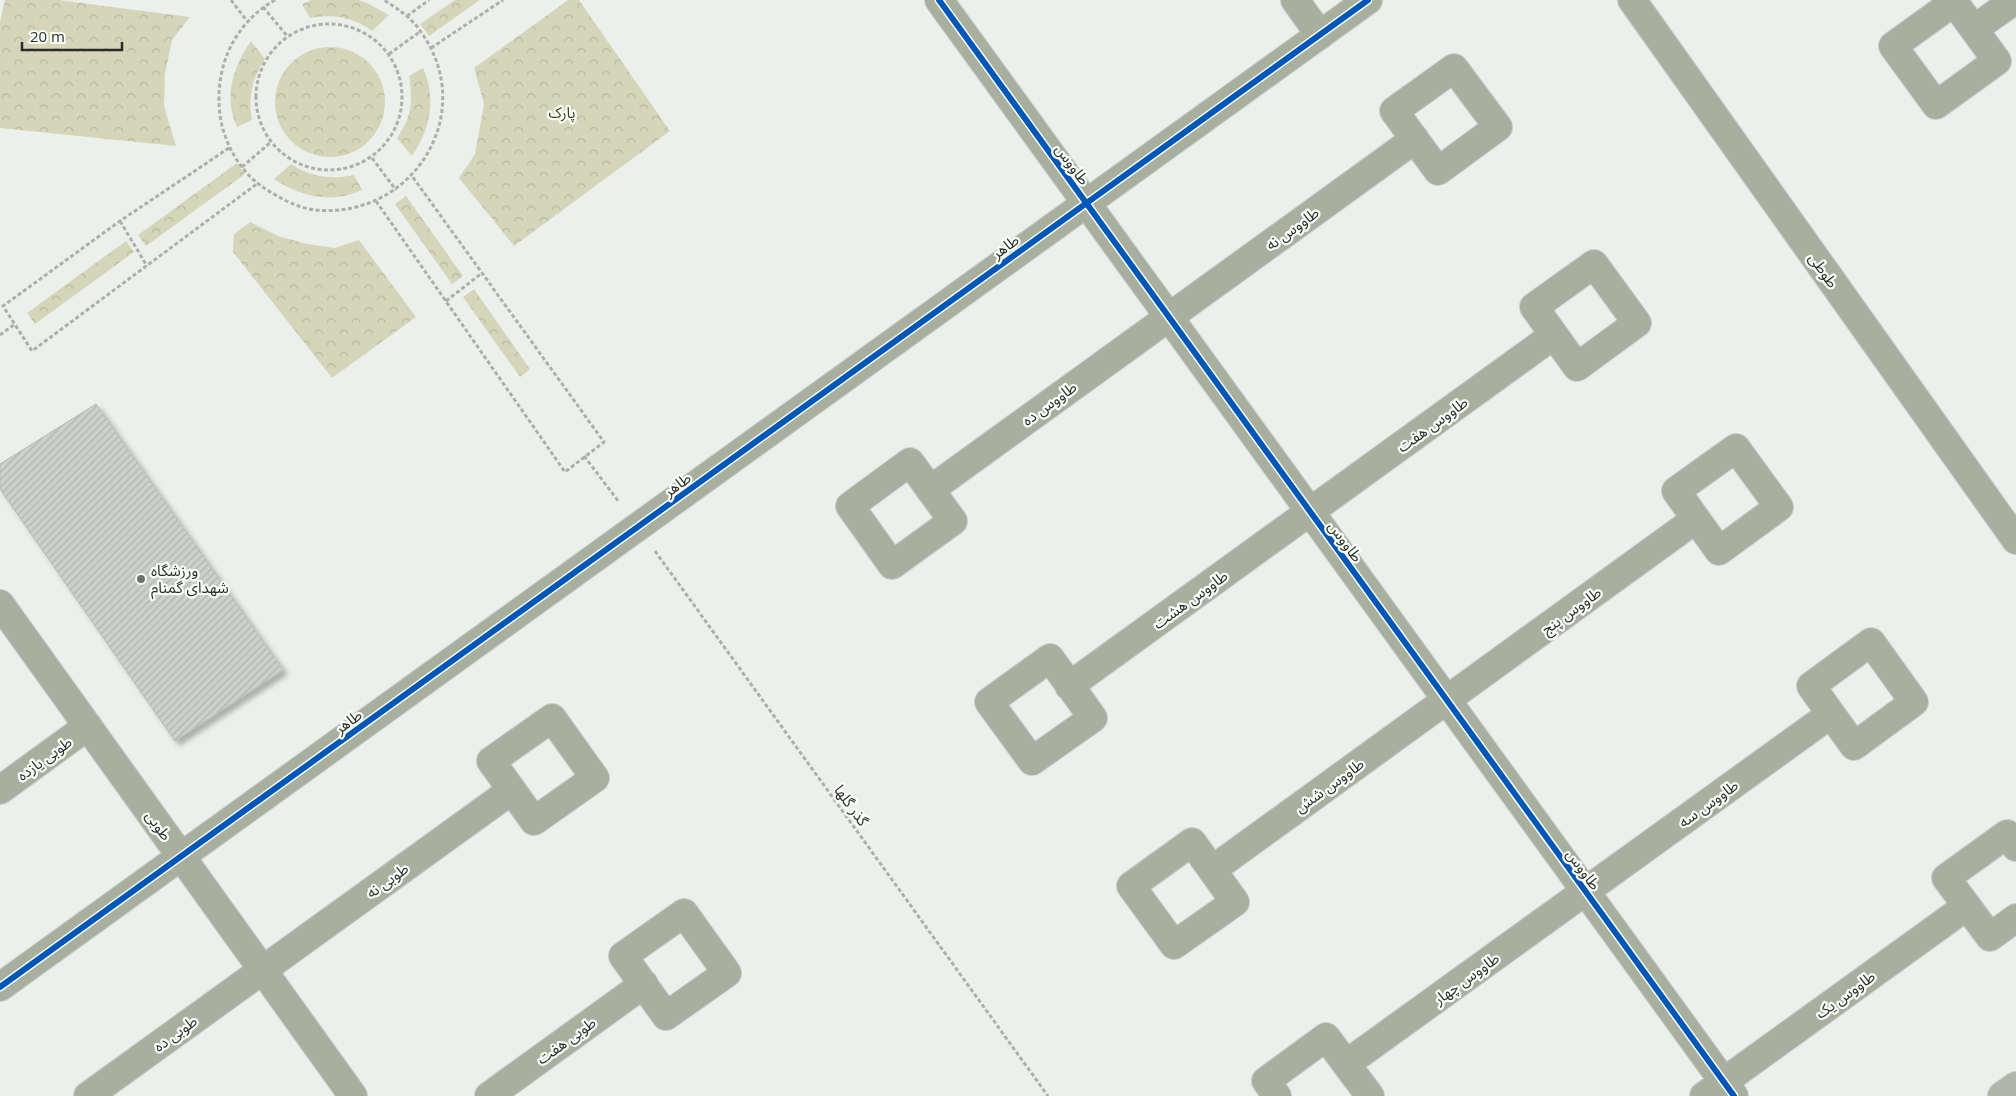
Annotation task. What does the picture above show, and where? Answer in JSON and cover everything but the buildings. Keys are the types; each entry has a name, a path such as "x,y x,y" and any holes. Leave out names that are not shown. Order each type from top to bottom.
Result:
{"main road":[{"path":"2002,1096 2016,1086"}],"street":[{"name":"طاووس","path":"939,0 1585,892 1720,1091"},
{"path":"1295,0 1320,34"},
{"name":"طاهر","path":"0,988 1368,0"},
{"name":"طوطی","path":"1632,0 2016,540"},
{"path":"1974,29 2015,0"},
{"name":"طاووس نه","path":"1168,317 1415,139"},
{"name":"طاووس ده","path":"930,490 1168,317"},
{"name":"طاووس هفت","path":"1310,512 1554,336"},
{"name":"طاووس هشت","path":"1070,686 1310,512"},
{"name":"طاووس پنج","path":"1446,700 1696,519"},
{"name":"طوبی","path":"0,604 353,1096"},
{"name":"طاووس شش","path":"1212,870 1446,700"},
{"name":"طاووس سه","path":"1585,892 1831,714"},
{"name":"طوبی یازده","path":"0,790 88,726"},
{"name":"طوبی نه","path":"263,970 512,790"},
{"path":"2016,847 2007,834 1946,878 1990,937 2016,918"},
{"name":"طاووس چهار","path":"1346,1064 1585,892"},
{"name":"طاووس یک","path":"1720,1091 1967,906"},
{"name":"طوبی ده","path":"88,1096 263,970"},
{"name":"طوبی هفت","path":"489,1096 644,984"},
{"path":"1277,1096 1266,1081 1326,1037 1370,1096"}],"path":[{"path":"231,0 247,21"},
{"path":"275,0 263,7 247,21 228,50 218,82 219,115 229,148 242,167 258,184 284,201 315,210 346,210 376,201 396,190 412,176 432,148 442,116 442,81 431,48 421,31 407,16 384,0"},
{"path":"407,16 429,0"},
{"path":"431,48 503,0"},
{"path":"263,7 288,37"},
{"path":"320,24 344,25 367,34 389,54 398,71 403,94 400,119 389,140 372,158 350,168 326,172 302,166 281,154 265,135 256,112 256,88 262,65 276,45 296,31 320,24"},
{"path":"389,54 421,31"},
{"path":"242,167 271,142"},
{"path":"229,148 120,221 3,306 32,351 258,184"},
{"path":"372,158 396,190"},
{"path":"376,201 565,472 604,442 412,176"},
{"path":"120,221 147,266"},
{"path":"446,301 482,273"},
{"path":"0,334 15,324"}],"green space":[{"path":"5,0 58,0 190,17 172,40 165,74 164,106 176,146 0,128 0,22"},
{"path":"311,0 359,0 389,15 372,31 358,22 342,18 327,16 310,18 302,4"},
{"path":"455,0 480,0 429,36 420,24"},
{"name":"پارک","path":"568,0 579,0 670,131 514,246 459,178 475,154 484,104 474,68"},
{"path":"251,41 265,59 257,73 252,88 252,120 237,127 231,105 232,82 239,61"},
{"path":"330,47 351,51 369,63 381,81 385,102 381,123 369,141 351,153 330,157 309,153 291,141 279,123 275,102 279,81 291,63 309,51"},
{"path":"423,68 430,91 430,114 423,135 412,156 397,138 406,123 410,108 409,76"},
{"path":"237,163 245,174 146,246 138,235"},
{"path":"291,164 314,175 337,177 354,175 362,190 339,197 328,197 306,194 295,190 274,179"},
{"path":"406,196 463,276 452,284 395,204"},
{"path":"250,222 278,236 307,244 335,248 359,240 416,317 332,378 233,252 234,234"},
{"path":"126,241 134,252 35,324 27,313"},
{"path":"474,289 530,369 520,377 463,297"}],"cycle path":[{"path":"939,0 1734,1096"},
{"path":"0,987 1368,0"}],"place":[{"name":"ورزشگاه شهدای گمنام","path":"141,579"}]}
